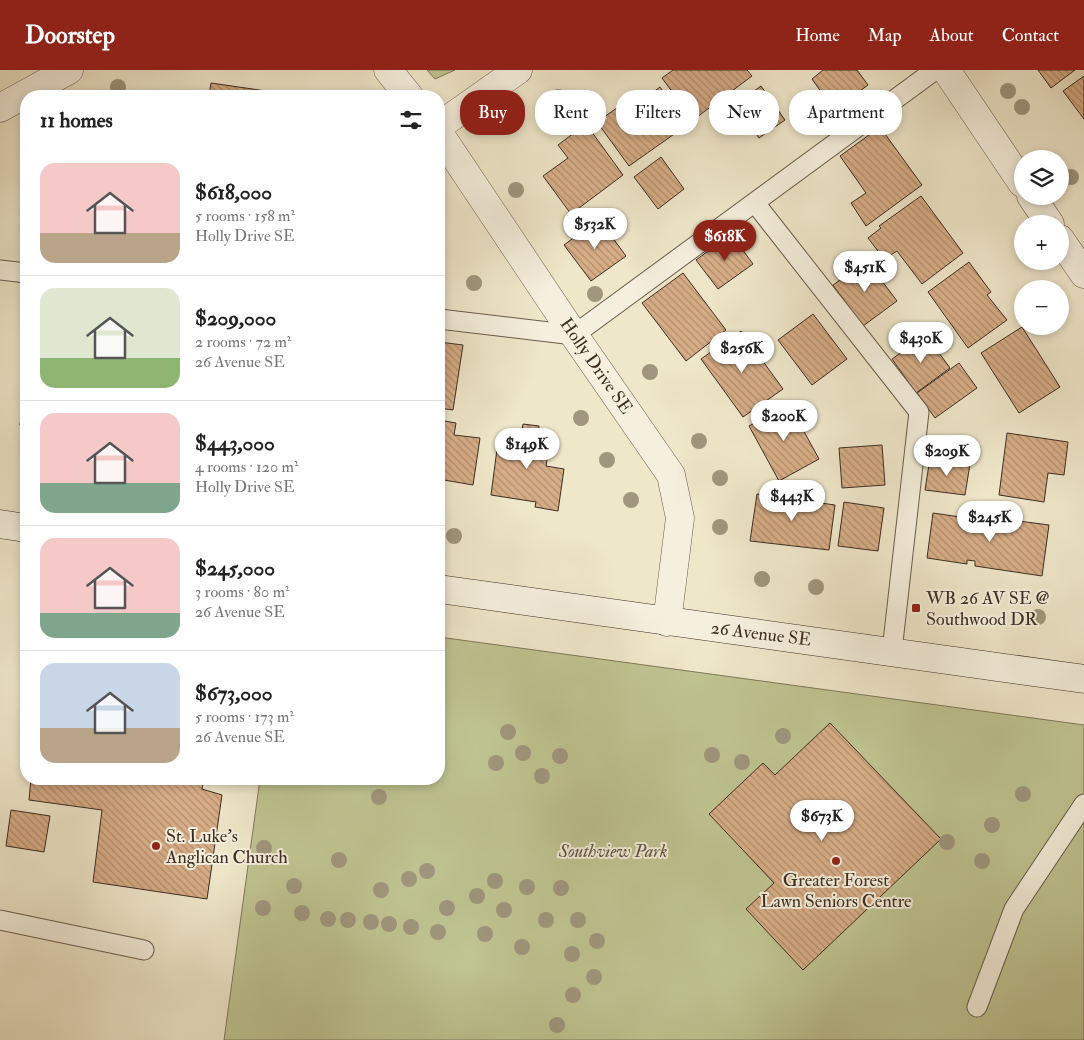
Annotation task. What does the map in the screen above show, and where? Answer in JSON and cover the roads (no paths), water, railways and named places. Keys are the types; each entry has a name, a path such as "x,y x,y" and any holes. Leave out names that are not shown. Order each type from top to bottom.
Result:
{"street":[{"path":"33,90 69,70"},
{"path":"388,70 404,90"},
{"path":"445,122 518,70"},
{"path":"946,70 1014,172"},
{"path":"0,108 20,97"},
{"name":"Holly Drive SE","path":"445,141 574,335 671,475 680,518 667,622"},
{"path":"1069,252 1084,274"},
{"path":"0,524 20,527"},
{"name":"26 Avenue SE","path":"445,590 1084,679"}],"lane":[{"path":"445,320 574,335 935,70"},
{"path":"755,203 919,412 892,652"},
{"path":"0,270 20,272"},
{"path":"978,1007 1014,910 1084,804"},
{"path":"0,920 144,950"}],"place":[{"name":"WB 26 AV SE @ Southwood DR","path":"916,608"},
{"name":"St. Luke's Anglican Church","path":"156,846"},
{"name":"Greater Forest Lawn Seniors Centre","path":"836,861"}],"park label":[{"name":"Southview Park","path":"613,851"}]}
